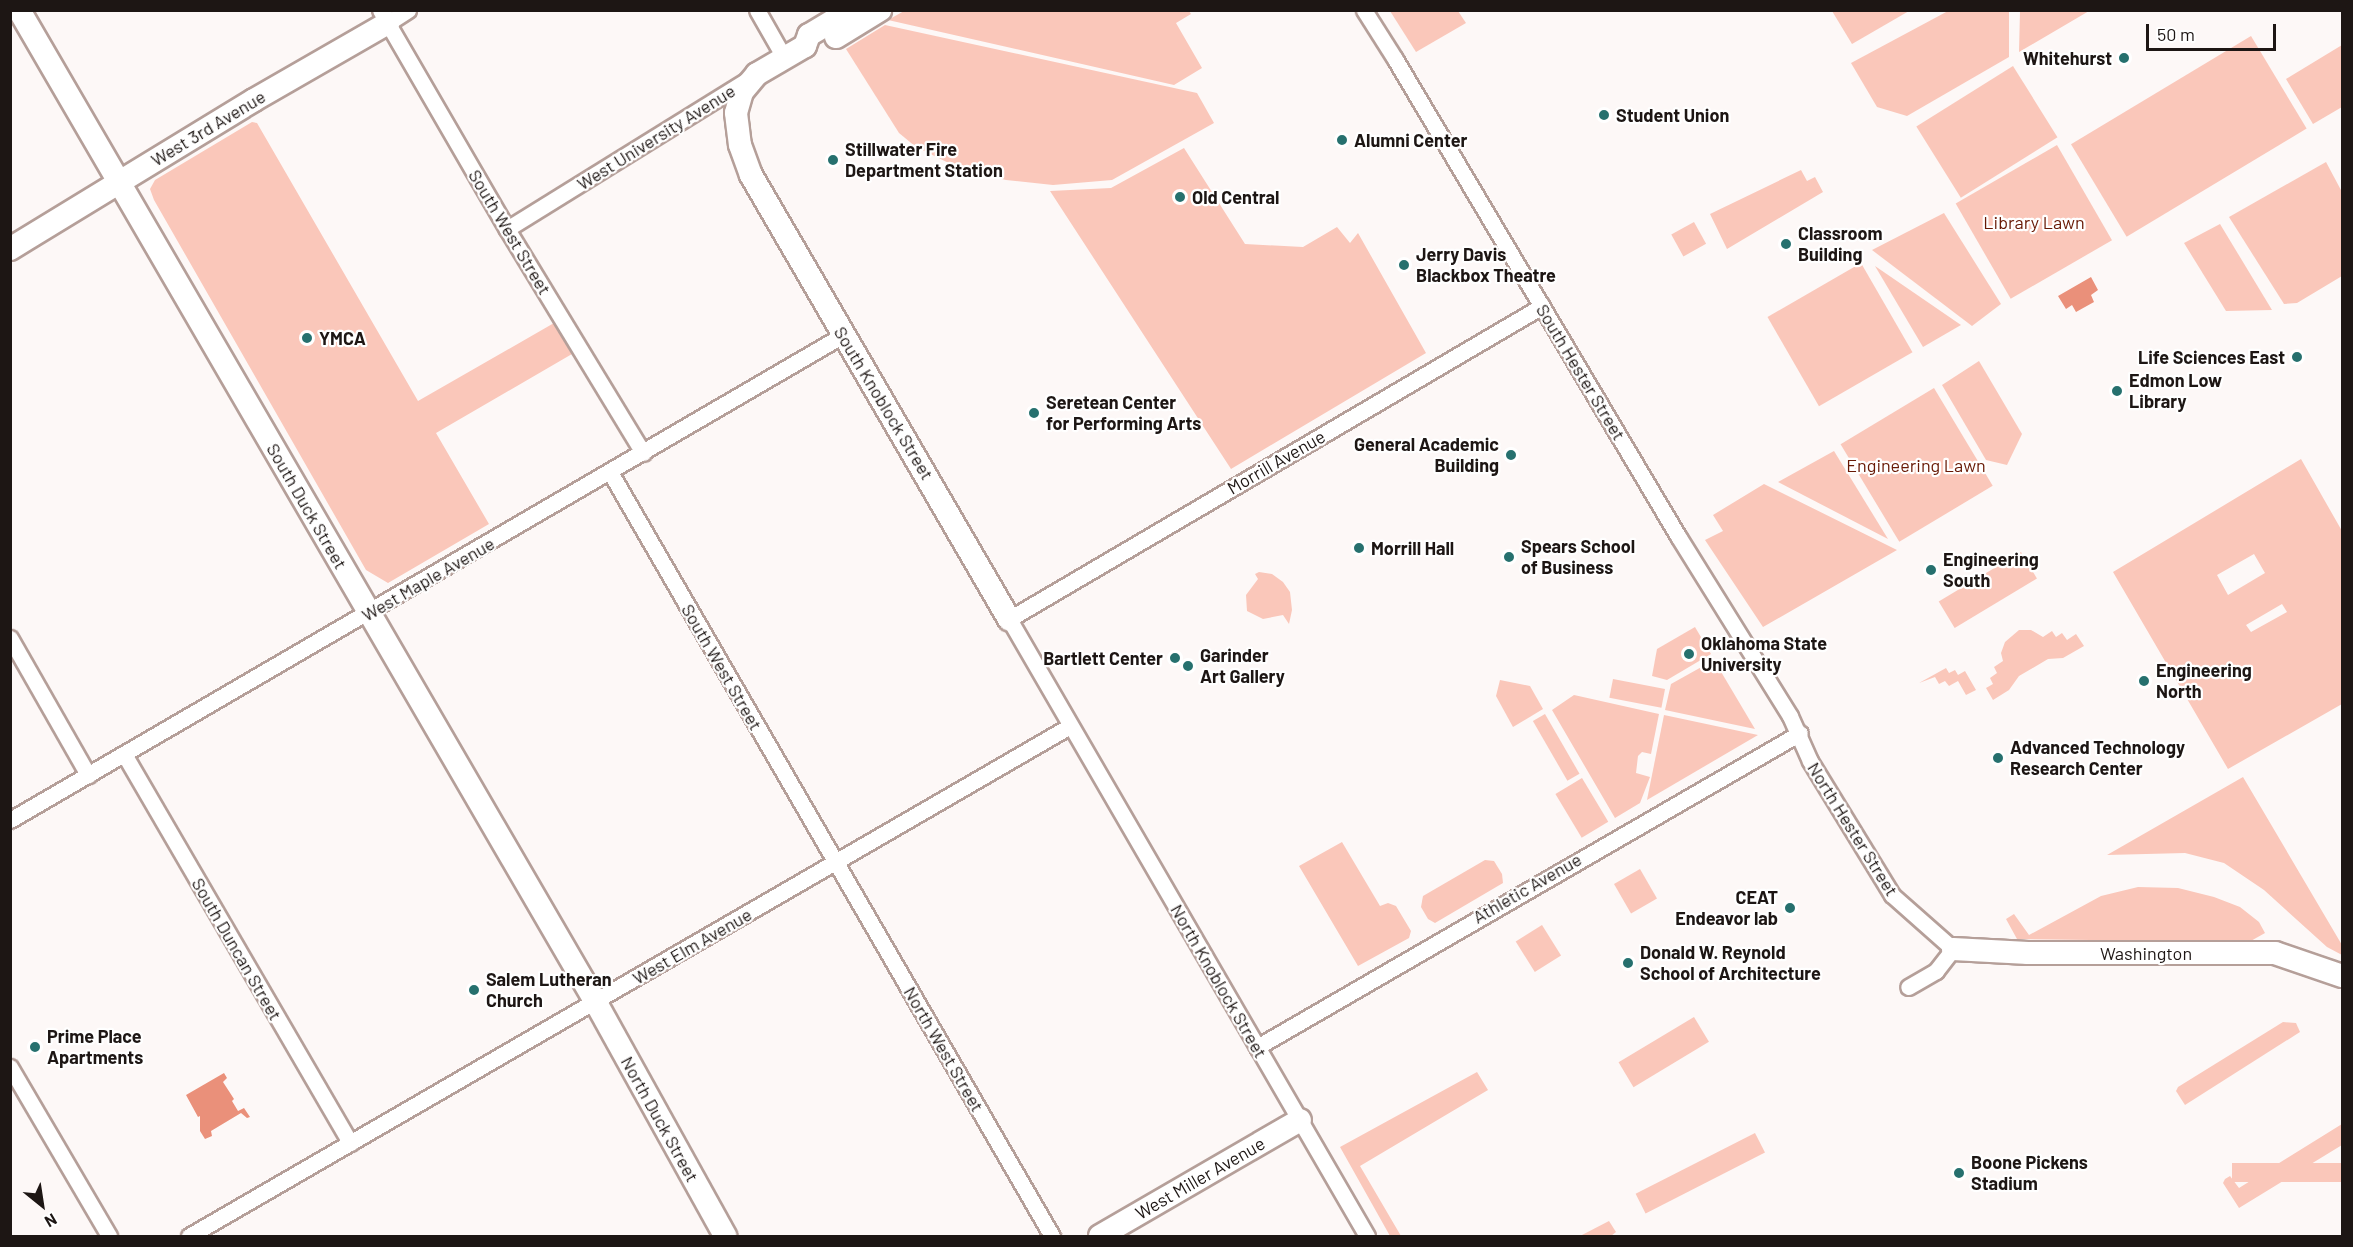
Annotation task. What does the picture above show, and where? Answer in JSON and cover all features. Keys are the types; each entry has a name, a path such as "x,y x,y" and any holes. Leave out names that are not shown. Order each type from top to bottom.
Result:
{"street":[{"name":"South Duck Street","path":"19,10 595,1001"},
{"name":"West 3rd Avenue","path":"10,249 384,17 408,10"},
{"path":"757,10 785,59"},
{"name":"West University Avenue","path":"507,228 785,59 805,46 809,35 851,10"},
{"name":"West University Avenue","path":"805,46 816,48 880,10"},
{"name":"South Hester Street","path":"1364,10 1678,536 1800,733"},
{"name":"South West Street","path":"384,17 507,228 643,453"},
{"name":"South Knoblock Street","path":"757,74 742,92 736,113 740,145 751,175 1070,726"},
{"name":"Morrill Avenue","path":"1009,619 1542,306"},
{"name":"West Maple Avenue","path":"10,820 843,335"},
{"name":"South West Street","path":"610,472 836,862"},
{"path":"10,638 88,775"},
{"name":"West Elm Avenue","path":"189,1236 1070,726"},
{"name":"North Knoblock Street","path":"1070,726 1367,1236"},
{"name":"North Hester Street","path":"1800,733 1810,761 1892,895 1953,950"},
{"name":"Athletic Avenue","path":"1257,1047 1800,733"},
{"name":"South Duncan Street","path":"124,754 350,1143"},
{"name":"North West Street","path":"836,862 1052,1236"},
{"path":"1908,987 1936,971 1953,950"},
{"name":"Washington","path":"1953,950 2028,953 2275,953 2339,974"},
{"name":"North Duck Street","path":"595,1001 724,1236"},
{"path":"10,1067 109,1236"},
{"name":"West Miller Avenue","path":"1100,1236 1300,1120"}],"green space":[{"path":"2020,10 2089,11 2019,52"},
{"path":"904,11 1189,11 1191,14 1176,23 1202,68 1174,85 888,20"},
{"path":"1390,11 1458,11 1466,23 1416,52"},
{"path":"1832,11 1909,11 1852,44"},
{"path":"1948,11 2009,11 2009,57 1907,116 1877,107 1851,63"},
{"path":"885,25 1197,93 1214,123 1112,180 1053,185 1006,180 961,169 916,147 899,133 846,49"},
{"path":"2251,36 2307,129 2127,237 2071,144"},
{"path":"2342,45 2342,107 2313,124 2286,79"},
{"path":"2013,66 2058,137 1961,198 1916,126"},
{"name":"YMCA","path":"252,122 257,123 418,401 554,323 572,354 436,433 489,524 388,583 366,570 154,200 150,189 155,180"},
{"name":"Library Lawn","path":"2057,145 2112,240 2011,299 1956,204"},
{"path":"1184,148 1245,244 1303,247 1337,227 1350,243 1358,233 1426,353 1231,469 1050,191 1111,188"},
{"path":"2326,162 2342,192 2342,276 2297,303 2284,304 2229,217"},
{"path":"1801,170 1807,181 1815,177 1823,192 1727,249 1710,214"},
{"path":"1944,213 2001,304 1972,326 1872,250"},
{"path":"1694,222 1706,244 1683,256 1671,235"},
{"path":"2220,224 2272,310 2226,311 2184,243"},
{"path":"1861,263 1912,352 1819,406 1767,317"},
{"path":"1875,266 1961,325 1923,347"},
{"path":"1979,361 2022,434 2007,465 1986,460 1942,385"},
{"name":"Engineering Lawn","path":"1934,388 1993,486 1899,542 1841,444"},
{"path":"1834,451 1888,539 1778,482"},
{"path":"2301,459 2342,531 2342,704 2228,769 2113,572","holes":["2254,554 2265,573 2228,595 2217,575","2282,604 2287,612 2251,632 2246,625"]},
{"path":"1764,484 1897,550 1763,627 1705,540 1723,531 1713,515"},
{"path":"2021,552 2037,579 1955,628 1939,601"},
{"path":"1259,572 1272,574 1283,582 1290,592 1292,610 1289,624 1283,615 1263,619 1247,611 1246,595 1258,579 1255,574"},
{"path":"1695,627 1711,654 1667,680 1652,676 1657,649"},
{"path":"2019,630 2031,630 2043,637 2052,631 2056,637 2062,633 2067,640 2076,634 2084,646 2063,658 2048,659 2019,676 2009,690 1993,700 1986,688 1993,684 1990,678 1997,673 1994,667 2003,661 2001,653 2005,642"},
{"path":"1714,660 1755,729 1665,710 1671,684"},
{"path":"1946,668 1949,673 1955,670 1958,675 1965,671 1976,690 1966,695 1958,681 1949,686 1945,681 1939,684 1935,677 1919,683"},
{"path":"1613,679 1665,689 1661,708 1609,698"},
{"path":"1500,680 1530,686 1543,709 1513,727 1496,696"},
{"path":"1574,695 1659,714 1651,754 1642,752 1638,756 1636,773 1650,777 1640,803 1615,818 1552,710"},
{"path":"1545,714 1580,774 1567,781 1533,721"},
{"path":"1664,715 1758,735 1647,800"},
{"path":"2243,777 2342,945 2342,955 2327,947 2264,890 2224,863 2185,853 2107,855"},
{"path":"1582,778 1608,822 1582,838 1555,794"},
{"path":"1342,842 1380,906 1388,903 1396,906 1411,931 1409,938 1358,966 1299,866"},
{"path":"1485,860 1494,861 1502,874 1503,883 1435,923 1428,919 1421,907 1423,896"},
{"path":"1640,869 1657,898 1631,913 1614,884"},
{"path":"2138,887 2178,888 2214,897 2240,907 2259,922 2265,933 2249,942 2017,939 2006,919 2014,914 2029,935 2101,896"},
{"path":"1542,925 1561,956 1535,972 1516,941"},
{"path":"1694,1017 1709,1042 1634,1087 1619,1062"},
{"path":"2283,1022 2296,1023 2300,1032 2185,1105 2176,1091 2178,1087"},
{"path":"1477,1072 1488,1090 1360,1166 1401,1236 1390,1236 1340,1147"},
{"path":"2342,1124 2342,1145 2239,1208 2223,1183 2225,1179 2230,1176 2239,1188"},
{"path":"1755,1133 1765,1153 1646,1213 1636,1194"},
{"path":"2232,1163 2342,1163 2342,1182 2232,1182"},
{"path":"1609,1221 1616,1232 1611,1236 1580,1236"}],"shaded area":[{"path":"2091,277 2098,290 2091,295 2094,302 2076,312 2072,305 2066,309 2058,296"},
{"path":"224,1073 227,1078 223,1082 234,1099 232,1101 238,1111 244,1108 250,1117 247,1118 241,1113 211,1131 212,1136 205,1139 200,1131 200,1116 198,1117 186,1095"}],"place":[{"name":"Whitehurst","path":"2124,58"},
{"name":"Student Union","path":"1604,115"},
{"name":"Alumni Center","path":"1342,140"},
{"name":"Stillwater Fire Department Station","path":"833,160"},
{"name":"Old Central","path":"1180,197"},
{"name":"Classroom Building","path":"1786,244"},
{"name":"Jerry Davis Blackbox Theatre","path":"1404,265"},
{"name":"YMCA","path":"307,338"},
{"name":"Life Sciences East","path":"2297,357"},
{"name":"Edmon Low Library","path":"2117,391"},
{"name":"Seretean Center for Performing Arts","path":"1034,413"},
{"name":"General Academic Building","path":"1511,455"},
{"name":"Morrill Hall","path":"1359,548"},
{"name":"Spears School of Business","path":"1509,557"},
{"name":"Engineering South","path":"1931,570"},
{"name":"Oklahoma State University","path":"1689,654"},
{"name":"Bartlett Center","path":"1175,658"},
{"name":"Garinder Art Gallery","path":"1188,666"},
{"name":"Engineering North","path":"2144,681"},
{"name":"Advanced Technology Research Center","path":"1998,758"},
{"name":"CEAT Endeavor lab","path":"1790,908"},
{"name":"Donald W. Reynold School of Architecture","path":"1628,963"},
{"name":"Salem Lutheran Church","path":"474,990"},
{"name":"Prime Place Apartments","path":"35,1047"},
{"name":"Boone Pickens Stadium","path":"1959,1173"}]}
